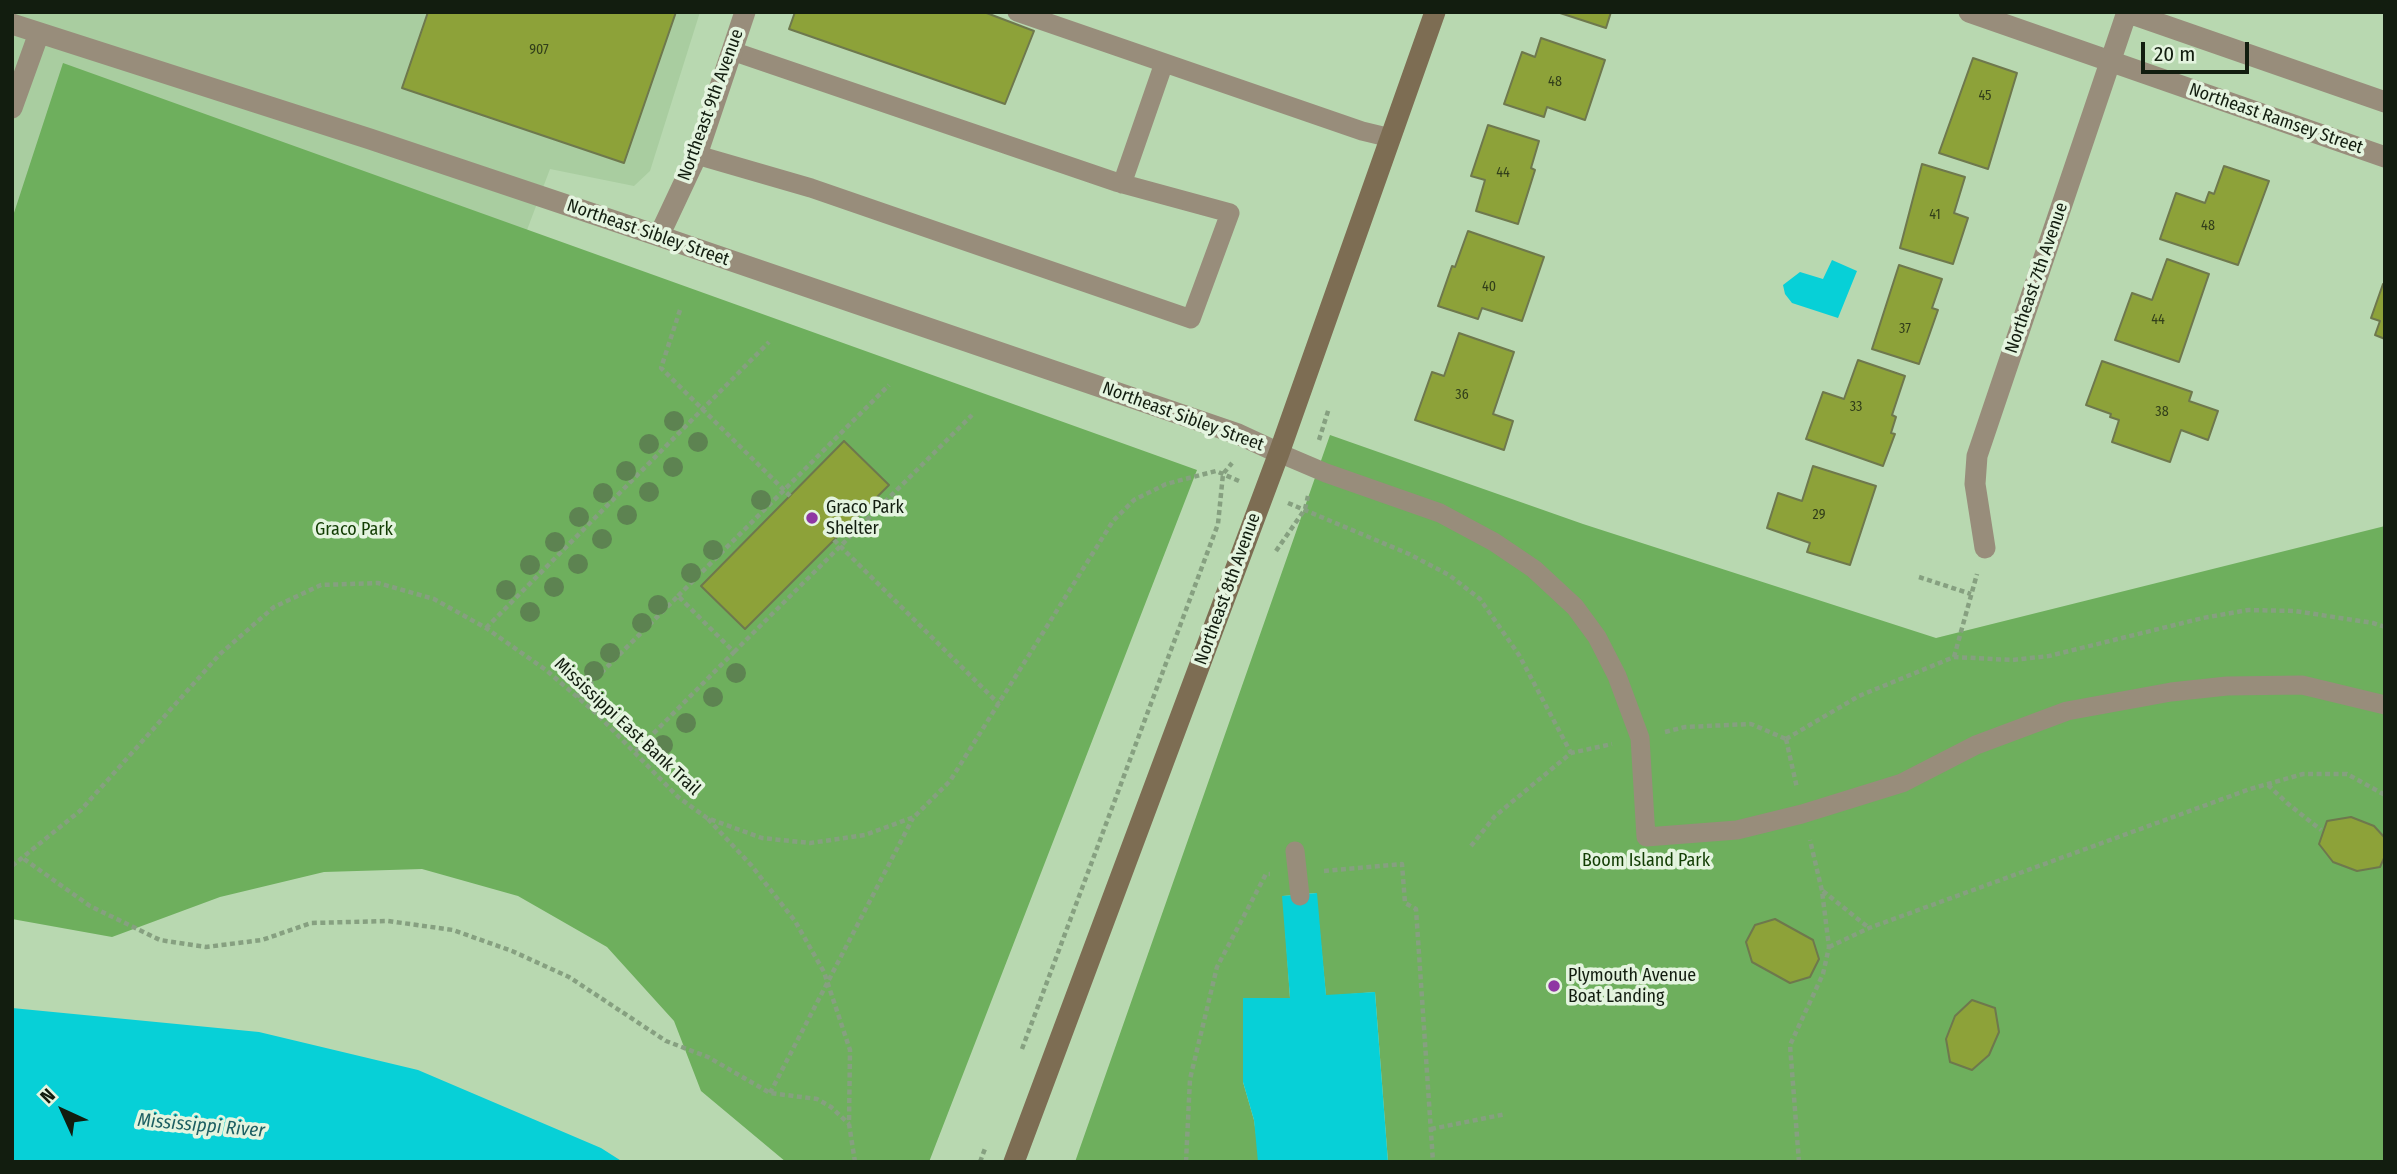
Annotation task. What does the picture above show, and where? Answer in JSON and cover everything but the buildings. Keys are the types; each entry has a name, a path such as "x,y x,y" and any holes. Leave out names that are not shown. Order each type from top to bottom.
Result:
{"main road":[{"name":"Northeast 8th Avenue","path":"1014,1162 1279,453 1435,12"}],"street":[{"name":"Northeast 9th Avenue","path":"659,236 697,155 745,12"},
{"name":"Northeast Ramsey Street","path":"1969,12 2385,156"},
{"name":"Northeast 7th Avenue","path":"1984,548 1975,484 1977,456 2127,12"},
{"path":"2127,12 2385,102"},
{"name":"Northeast Sibley Street","path":"12,24 370,139 659,236 1238,434 1279,453"},
{"path":"12,108 39,33"}],"lane":[{"path":"1017,12 1362,131 1391,138"},
{"path":"697,155 811,188 1191,319 1230,213 1122,184 732,51"},
{"path":"1122,184 1164,63"},
{"path":"1279,453 1326,473 1440,513 1494,542 1534,569 1574,607 1597,637 1617,676 1640,738 1646,837 1737,830 1802,814 1902,783 1976,745 2067,711 2171,692 2227,685 2302,685 2385,705"},
{"path":"1295,851 1300,896"}],"path":[{"path":"680,310 661,368 790,496"},
{"path":"486,628 769,342"},
{"path":"578,697 889,385"},
{"path":"635,752 972,415"},
{"name":"Mississippi East Bank Trail","path":"12,866 24,859 81,810 220,654 274,607 321,585 378,583 434,599 486,628 546,670 578,697 678,797 707,818 762,838 810,843 865,835 914,817 950,781 1113,521 1134,500 1166,484 1216,471 1223,474"},
{"path":"1018,1058 1217,524 1223,474 1409,554 1449,575 1480,599 1519,655 1571,753"},
{"path":"834,540 999,704"},
{"path":"1954,657 1984,548"},
{"path":"1919,577 1971,594"},
{"path":"678,596 734,652"},
{"path":"1786,739 1858,696 1954,657 2012,660 2049,656 2203,618 2248,610 2295,611 2385,627"},
{"path":"1659,734 1685,727 1751,724 1786,739"},
{"path":"1786,739 1822,891 1829,947 1823,974 1790,1045 1799,1162"},
{"path":"1471,846 1495,816 1571,753 1617,743"},
{"path":"1829,947 1868,928 2268,784 2303,774 2347,775 2385,795"},
{"path":"2268,784 2320,830"},
{"path":"770,1093 914,817"},
{"path":"707,818 751,865 795,921 824,972 849,1050 849,1124 855,1162"},
{"path":"24,859 90,906 160,940 206,947 262,940 311,923 388,921 453,930 512,951 569,977 666,1041 708,1057 770,1093 817,1099 831,1107 849,1124"},
{"path":"1186,1162 1189,1079 1217,967 1266,874 1298,874 1402,864 1405,903 1416,909 1433,1162"},
{"path":"1822,891 1868,928"},
{"path":"1431,1129 1506,1114"},
{"path":"980,1162 989,1136"}],"shaded area":[{"path":"12,12 700,12 650,171 634,186 550,169 527,230 12,845"}],"green space":[{"name":"Graco Park","path":"63,63 1197,470 929,1162 786,1162 701,1091 674,1021 607,947 518,896 422,869 324,872 220,897 112,937 12,919 12,219"},
{"name":"Boom Island Park","path":"1330,435 1583,524 1936,638 2385,526 2385,1162 1388,1162 1375,992 1326,996 1316,893 1283,896 1290,998 1243,998 1243,1082 1254,1120 1260,1162 1075,1162"}],"water":[{"path":"1832,260 1857,271 1838,318 1792,303 1785,294 1783,285 1800,272 1823,279"},
{"path":"1317,893 1326,995 1375,992 1388,1162 1258,1162 1254,1120 1243,1082 1243,998 1290,998 1282,896"},
{"name":"Mississippi River","path":"12,1008 259,1032 418,1070 601,1148 623,1162 12,1162"}],"place":[{"name":"Graco Park Shelter","path":"812,518"},
{"name":"Plymouth Avenue Boat Landing","path":"1554,986"}]}
